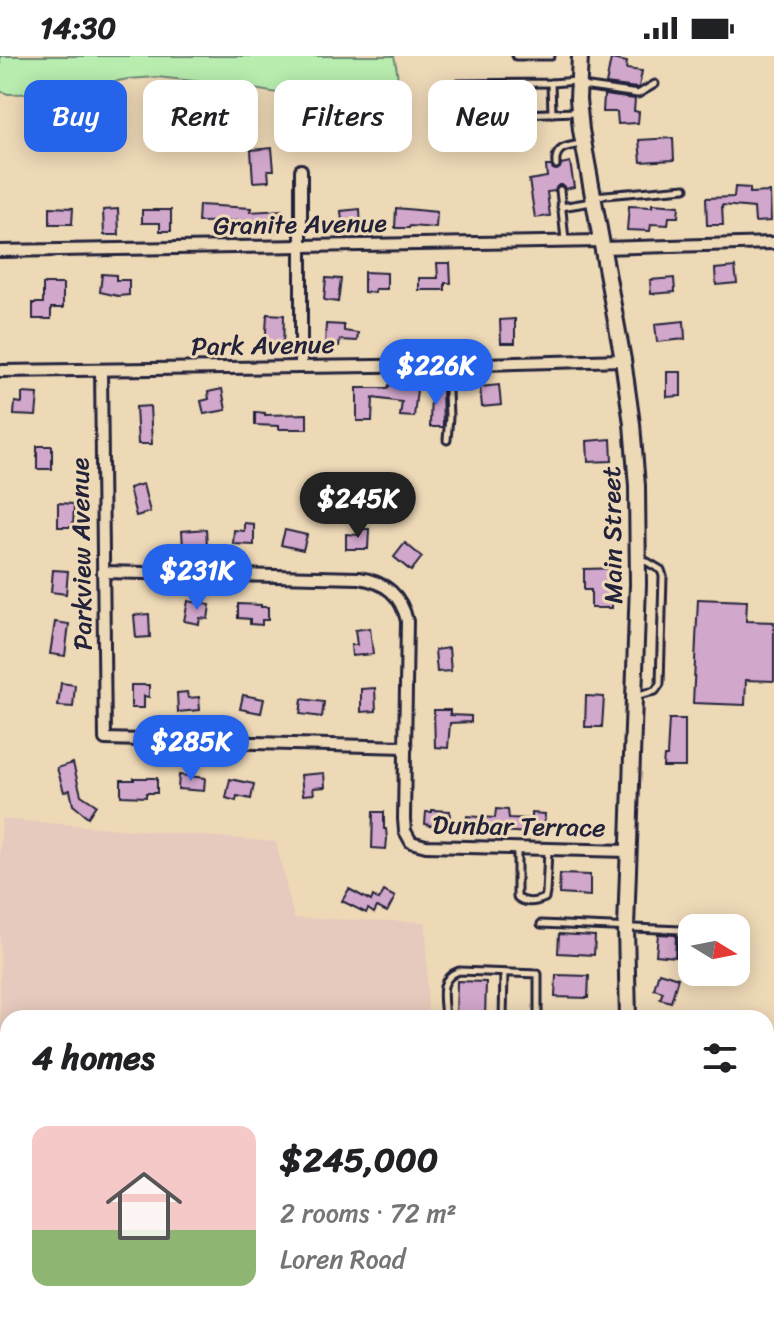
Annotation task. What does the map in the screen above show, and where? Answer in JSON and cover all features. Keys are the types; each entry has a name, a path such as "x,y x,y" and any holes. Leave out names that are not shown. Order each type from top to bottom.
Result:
{"main road":[{"name":"Main Street","path":"576,57 578,112 623,360 635,451 639,556 626,928 628,1010"}],"street":[{"path":"301,170 301,366"},
{"name":"Granite Avenue","path":"0,251 565,241 601,244 774,243"},
{"name":"Park Avenue","path":"0,371 623,360"},
{"name":"Parkview Avenue","path":"101,370 105,739 406,747"},
{"path":"103,572 359,578 384,585 402,603 407,621 406,747"},
{"name":"Dunbar Terrace","path":"406,747 404,819 405,831 411,842 426,846 628,851"}],"lane":[{"path":"516,56 551,56"},
{"path":"551,83 552,113"},
{"path":"578,112 459,116 449,113 446,105 448,93 458,84 578,83 638,94 655,84"},
{"path":"556,165 557,151 583,144"},
{"path":"561,207 593,199 685,188"},
{"path":"560,190 565,241"},
{"path":"447,365 447,440"},
{"path":"634,696 655,691 660,684 663,576 661,570 639,556"},
{"path":"517,848 517,897 521,901 531,902 545,898 548,849"},
{"path":"541,924 678,930"},
{"path":"445,1010 444,982 449,974 459,971 538,974 538,1010"},
{"path":"503,1010 504,973"}],"shaded area":[{"path":"2,819 276,842 294,918 426,922 428,1010 0,1010"}],"green space":[{"path":"0,56 394,56 398,80 274,80 274,92 258,90 258,80 157,77 24,80 24,94 0,91"}],"building":[{"path":"611,59 627,62 626,69 642,71 639,87 606,84"},
{"path":"604,95 635,99 634,111 639,112 638,123 618,124 617,112 603,112"},
{"path":"673,138 674,160 641,162 639,140"},
{"path":"272,148 274,170 268,170 269,181 253,182 251,152 258,152 258,149"},
{"path":"570,162 574,187 565,189 559,185 555,191 547,192 550,216 535,218 529,180 547,177 546,166 557,170 561,164"},
{"path":"735,187 750,188 750,193 770,192 771,221 755,222 754,208 722,205 723,225 707,225 706,198 734,197"},
{"path":"652,204 679,206 678,217 669,217 668,225 651,224 650,231 627,230 629,206 652,207"},
{"path":"199,205 251,208 250,212 282,210 283,231 263,233 262,221 198,222"},
{"path":"50,207 73,208 72,224 50,224"},
{"path":"396,208 437,212 436,228 395,228"},
{"path":"118,209 119,235 104,235 103,210"},
{"path":"360,209 361,231 349,231 349,221 342,221 341,211"},
{"path":"142,210 171,210 171,231 160,231 160,223 142,223"},
{"path":"437,263 450,263 451,283 445,283 445,290 419,290 419,278 438,278"},
{"path":"735,267 737,283 716,285 715,269"},
{"path":"364,272 387,273 387,289 375,289 375,293 364,292"},
{"path":"102,274 116,275 116,280 129,280 129,295 100,292"},
{"path":"326,278 341,279 338,302 324,300"},
{"path":"674,278 675,292 651,294 650,280"},
{"path":"43,284 63,284 63,308 51,308 51,319 33,319 33,303 43,303"},
{"path":"267,314 284,315 283,351 265,350"},
{"path":"515,319 515,343 501,343 500,320"},
{"path":"684,321 685,339 657,342 655,324"},
{"path":"326,324 344,325 344,331 358,333 357,341 340,340 339,346 325,346"},
{"path":"667,372 681,372 681,396 667,397"},
{"path":"389,385 417,389 414,417 400,416 402,402 373,398 372,421 357,421 357,388 388,388"},
{"path":"499,385 501,405 482,407 480,387"},
{"path":"431,386 442,386 443,427 430,427"},
{"path":"222,389 226,410 204,414 201,401 209,399 208,392"},
{"path":"22,393 38,394 36,416 14,415 15,402 22,403"},
{"path":"150,406 152,444 138,444 136,407"},
{"path":"255,412 265,415 307,414 307,429 255,425"},
{"path":"611,439 612,461 588,462 587,441"},
{"path":"37,446 52,446 52,469 37,469"},
{"path":"143,484 150,512 136,516 129,488"},
{"path":"58,503 74,504 73,527 58,527"},
{"path":"244,523 254,524 254,545 233,544 234,530 244,531"},
{"path":"206,529 207,545 183,547 182,531"},
{"path":"359,529 369,529 368,549 346,549 346,534 359,535"},
{"path":"285,530 307,535 303,550 281,545"},
{"path":"405,543 422,557 411,571 394,557"},
{"path":"619,568 619,587 612,587 612,608 591,608 591,590 584,590 584,569"},
{"path":"53,570 68,571 66,594 51,592"},
{"path":"698,599 747,601 746,621 774,622 774,681 746,680 745,705 693,703"},
{"path":"188,601 210,605 208,619 200,618 199,624 184,621"},
{"path":"238,604 268,607 268,620 262,620 262,625 238,618"},
{"path":"149,614 150,637 136,638 134,615"},
{"path":"55,622 69,624 65,656 50,654"},
{"path":"370,628 373,654 352,656 351,645 357,645 355,630"},
{"path":"449,648 451,671 437,672 435,650"},
{"path":"61,683 75,685 73,707 58,706"},
{"path":"131,685 149,685 149,697 144,696 144,708 131,708"},
{"path":"375,688 376,711 361,712 361,689"},
{"path":"187,692 188,698 199,697 200,710 178,712 177,693"},
{"path":"243,695 264,699 261,713 240,709"},
{"path":"586,696 604,697 602,727 585,727"},
{"path":"302,699 324,702 322,717 300,714"},
{"path":"434,710 450,710 450,715 471,716 471,722 450,723 448,748 435,747"},
{"path":"669,719 685,719 685,767 663,767 664,756 667,756"},
{"path":"73,763 81,795 96,805 88,817 73,805 70,790 64,792 57,768"},
{"path":"324,773 325,787 313,788 314,794 303,795 301,775"},
{"path":"179,775 205,778 204,791 178,789"},
{"path":"157,778 157,793 146,793 146,797 121,796 121,780"},
{"path":"230,779 254,784 251,799 237,796 236,801 226,798"},
{"path":"496,809 508,810 509,818 532,819 532,813 545,814 544,834 466,829 467,816 495,818"},
{"path":"450,811 449,827 425,824 426,812"},
{"path":"373,812 384,812 386,849 372,848"},
{"path":"560,874 590,875 590,896 559,894"},
{"path":"349,889 371,901 373,896 379,900 384,891 395,897 387,912 377,907 374,913 368,909 366,913 342,901"},
{"path":"559,934 595,936 594,955 558,953"},
{"path":"658,934 676,935 675,957 656,955"},
{"path":"659,972 678,978 671,1002 660,999 663,992 654,989"},
{"path":"556,975 589,976 588,998 555,997"},
{"path":"457,981 486,982 485,1010 456,1010"}]}
